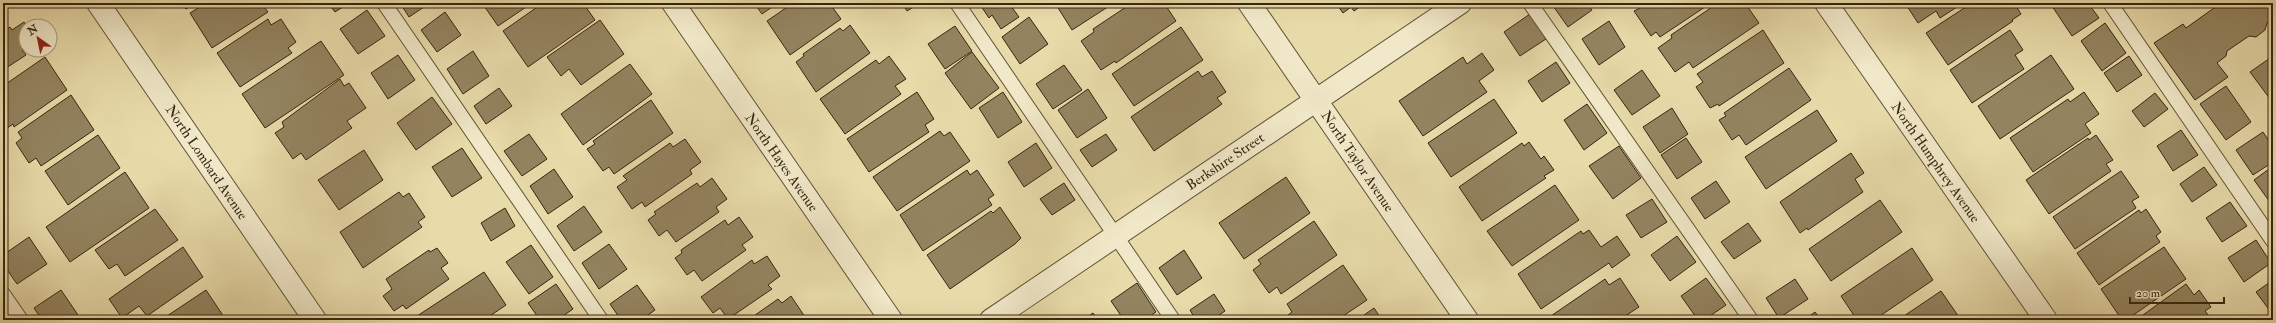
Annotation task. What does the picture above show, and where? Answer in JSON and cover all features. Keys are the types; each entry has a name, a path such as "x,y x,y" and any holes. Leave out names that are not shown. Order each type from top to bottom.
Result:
{"street":[{"name":"North Lombard Avenue","path":"98,3 315,320"},
{"name":"North Hayes Avenue","path":"673,3 891,320"},
{"name":"North Taylor Avenue","path":"1249,3 1467,320"},
{"name":"Berkshire Street","path":"990,320 1460,3"},
{"name":"North Humphrey Avenue","path":"1826,3 2046,320"}],"lane":[{"path":"384,3 601,320"},
{"path":"957,3 1173,320"},
{"path":"1530,3 1751,320"},
{"path":"2110,3 2273,241"},
{"path":"3,294 21,320"}],"building":[{"path":"181,3 195,3 186,9"},
{"path":"206,3 270,3 264,7 268,12 212,48 190,13"},
{"path":"328,3 349,3 335,12"},
{"path":"400,3 430,3 409,17"},
{"path":"482,3 532,3 498,26"},
{"path":"543,3 583,3 595,20 528,67 503,31"},
{"path":"754,3 778,3 762,14"},
{"path":"793,3 840,3 833,8 841,19 790,55 767,21"},
{"path":"902,3 920,3 907,11"},
{"path":"979,3 1015,3 1011,6 1019,17 1001,29 992,15 989,18"},
{"path":"1055,3 1114,3 1072,30"},
{"path":"1132,3 1164,3 1176,21 1116,63 1115,61 1101,70 1081,41 1094,32 1093,29"},
{"path":"1336,3 1365,3 1354,11 1351,7 1343,13"},
{"path":"1551,3 1587,3 1592,10 1568,27"},
{"path":"1637,3 1711,3 1660,37 1656,32 1651,36 1634,11 1640,8"},
{"path":"1718,3 1745,3 1759,23 1693,68 1689,62 1675,72 1658,48 1672,38 1671,35"},
{"path":"1905,3 1963,3 1940,18 1936,11 1918,23"},
{"path":"1972,3 2014,3 2021,14 1948,65 1926,33"},
{"path":"2050,3 2088,3 2099,18 2072,36"},
{"path":"2221,3 2273,3 2273,20 2267,23 2265,30 2256,37 2249,36 2227,51 2226,56 2217,63 2228,77 2195,100 2154,43 2183,24 2186,28"},
{"path":"367,10 385,36 358,54 340,29"},
{"path":"445,12 461,35 437,52 421,30"},
{"path":"1530,14 1546,39 1520,56 1504,32"},
{"path":"1029,17 1048,44 1020,64 1002,37"},
{"path":"268,19 271,25 281,19 296,42 288,48 292,53 240,87 217,53"},
{"path":"600,20 624,54 581,85 569,69 561,76 547,57"},
{"path":"1609,21 1625,47 1599,65 1582,39"},
{"path":"2105,23 2126,53 2102,71 2081,41"},
{"path":"850,25 870,53 816,92 796,62 804,56 803,54 840,28 843,31"},
{"path":"18,26 18,58 21,58 3,70 3,31 10,27 12,30"},
{"path":"955,26 972,51 945,69 928,44"},
{"path":"1181,27 1203,60 1134,106 1112,74"},
{"path":"1763,30 1784,63 1719,106 1718,104 1710,108 1696,87 1703,82 1697,74"},
{"path":"2010,30 2023,50 2015,55 2024,69 1972,103 1950,70"},
{"path":"321,41 344,75 265,128 242,94"},
{"path":"473,51 489,76 463,94 447,69"},
{"path":"972,52 999,88 971,109 945,73"},
{"path":"1482,53 1494,70 1479,81 1487,92 1423,136 1399,101 1463,57 1467,64"},
{"path":"398,55 415,80 388,99 371,73"},
{"path":"2051,55 2074,89 2000,139 1978,106"},
{"path":"889,56 906,79 895,86 901,94 845,134 820,99 876,60 879,64"},
{"path":"2129,56 2142,75 2117,92 2104,73"},
{"path":"2273,56 2273,97 2270,99 2250,72"},
{"path":"46,58 67,90 14,127 13,124 3,131 3,86"},
{"path":"1556,62 1570,83 1542,102 1528,81"},
{"path":"630,64 652,94 583,145 561,114"},
{"path":"1064,65 1082,90 1053,109 1036,84"},
{"path":"1789,68 1811,100 1746,145 1739,135 1732,140 1719,120 1726,116 1724,113"},
{"path":"1642,70 1660,96 1632,115 1614,90"},
{"path":"1198,71 1202,77 1212,71 1226,92 1217,98 1222,104 1154,151 1131,117"},
{"path":"340,79 344,86 349,83 366,108 347,121 352,128 306,160 301,153 293,159 275,133 284,127 282,122"},
{"path":"2226,86 2251,122 2226,140 2200,104"},
{"path":"499,88 512,106 486,124 474,106"},
{"path":"1088,89 1107,118 1077,138 1058,110"},
{"path":"917,92 934,119 925,125 929,132 869,172 847,139"},
{"path":"1003,92 1022,122 998,138 979,108"},
{"path":"2084,92 2099,114 2085,124 2091,133 2033,172 2010,138 2068,99 2070,102"},
{"path":"2155,93 2168,109 2144,127 2132,111"},
{"path":"71,95 94,130 41,166 36,158 29,163 16,143 22,138 18,132"},
{"path":"432,97 452,124 416,150 397,123"},
{"path":"1494,99 1517,133 1451,177 1428,143"},
{"path":"651,100 673,133 614,174 609,167 603,171 587,149 595,144 593,141"},
{"path":"1587,104 1607,133 1584,150 1564,120"},
{"path":"1672,108 1688,134 1660,153 1643,127"},
{"path":"1817,110 1837,141 1766,189 1745,157"},
{"path":"2181,130 2198,155 2173,171 2157,146"},
{"path":"940,131 944,136 950,132 970,161 897,211 873,177"},
{"path":"2263,132 2273,147 2273,162 2253,175 2236,150"},
{"path":"529,134 547,159 522,176 504,151"},
{"path":"1106,134 1117,150 1092,167 1080,150"},
{"path":"98,135 120,168 68,205 45,171"},
{"path":"2096,135 2113,160 2106,164 2111,171 2049,214 2026,180 2088,138 2089,140"},
{"path":"1686,138 1702,162 1677,179 1661,155"},
{"path":"685,139 701,162 690,170 692,174 645,207 642,202 632,209 617,187 627,180 623,176 670,143 673,147"},
{"path":"1529,142 1541,159 1544,156 1554,170 1544,176 1546,178 1482,221 1459,187 1522,143 1524,146"},
{"path":"1036,143 1052,168 1024,187 1008,162"},
{"path":"1619,146 1641,178 1613,199 1589,166"},
{"path":"462,148 482,178 452,197 432,167"},
{"path":"364,150 383,180 339,210 318,180"},
{"path":"1851,153 1864,173 1855,179 1863,192 1808,230 1807,228 1800,233 1780,202"},
{"path":"2273,166 2273,204 2272,205 2254,180"},
{"path":"2204,167 2217,185 2192,202 2180,184"},
{"path":"554,169 573,197 548,214 530,186"},
{"path":"967,170 970,175 977,170 994,195 988,199 992,205 923,251 900,215"},
{"path":"2121,171 2139,197 2132,201 2136,208 2075,249 2053,217"},
{"path":"125,172 149,208 70,262 46,227"},
{"path":"1286,177 1310,213 1244,259 1219,223"},
{"path":"712,178 727,199 716,207 719,212 676,242 667,230 659,236 648,220 656,214 654,212 697,183 700,187"},
{"path":"1716,181 1730,202 1705,219 1691,198"},
{"path":"1064,183 1075,200 1052,215 1040,199"},
{"path":"1555,185 1579,220 1512,266 1487,231"},
{"path":"399,192 403,197 409,193 425,217 418,222 422,227 363,268 340,232"},
{"path":"1652,199 1667,222 1641,238 1626,215"},
{"path":"1880,200 1902,232 1831,281 1809,249"},
{"path":"2230,202 2247,226 2222,242 2206,218"},
{"path":"584,206 602,232 574,251 557,226"},
{"path":"1000,207 1021,238 1015,244 950,289 927,255 991,211 993,213"},
{"path":"505,208 515,226 491,241 481,223"},
{"path":"155,209 178,240 125,276 117,264 109,269 95,250"},
{"path":"2146,209 2161,232 2156,236 2160,242 2099,285 2077,253 2139,210 2141,213"},
{"path":"739,217 753,237 742,245 746,250 702,281 694,270 687,275 675,258 682,253 681,250 725,220 728,225"},
{"path":"1314,221 1337,255 1281,294 1277,287 1269,293 1253,270 1261,264 1258,260"},
{"path":"1748,223 1761,241 1734,259 1721,242"},
{"path":"1589,230 1601,247 1617,236 1630,255 1612,268 1609,263 1541,309 1518,274 1581,231 1583,234"},
{"path":"1677,236 1696,262 1670,281 1651,255"},
{"path":"29,237 47,264 17,284 3,264 3,255"},
{"path":"2256,240 2271,263 2244,282 2228,258"},
{"path":"609,244 627,269 599,289 582,263"},
{"path":"531,245 553,277 529,294 506,262"},
{"path":"183,247 203,277 147,316 139,306 122,318 109,299"},
{"path":"2164,247 2186,279 2126,320 2122,320 2101,289"},
{"path":"437,248 448,263 441,268 449,279 406,309 403,305 394,311 383,296 392,289 386,279 429,250 430,252"},
{"path":"1912,248 1933,280 1874,320 1857,320 1841,296"},
{"path":"1184,250 1202,278 1177,295 1159,268"},
{"path":"767,256 780,276 768,285 772,289 728,319 720,308 713,313 701,297 752,260 754,264"},
{"path":"1343,265 1367,300 1337,320 1286,320 1284,318 1292,312 1287,304"},
{"path":"484,272 506,305 484,320 411,320"},
{"path":"1620,278 1639,307 1619,320 1550,320 1548,318 1605,279 1609,285"},
{"path":"1706,278 1726,305 1704,320 1698,320 1681,296"},
{"path":"1795,279 1808,299 1779,318 1766,298"},
{"path":"2273,280 2273,315 2256,292"},
{"path":"1137,283 1156,312 1144,320 1124,320 1111,301"},
{"path":"556,284 573,309 557,320 540,320 528,303"},
{"path":"2186,284 2194,295 2199,290 2211,307 2205,311 2209,316 2204,320 2136,320"},
{"path":"637,285 655,310 641,320 621,320 610,304"},
{"path":"61,290 78,315 70,320 42,320 34,308"},
{"path":"206,290 226,320 161,320"},
{"path":"1941,291 1961,320 1898,320"},
{"path":"1214,294 1225,311 1212,320 1196,320 1190,310"},
{"path":"791,296 805,317 801,320 748,320 778,299 782,303"},
{"path":"1374,308 1382,320 1357,320"},
{"path":"1815,312 1821,320 1804,320"},
{"path":"1093,313 1098,320 1083,320"}]}
